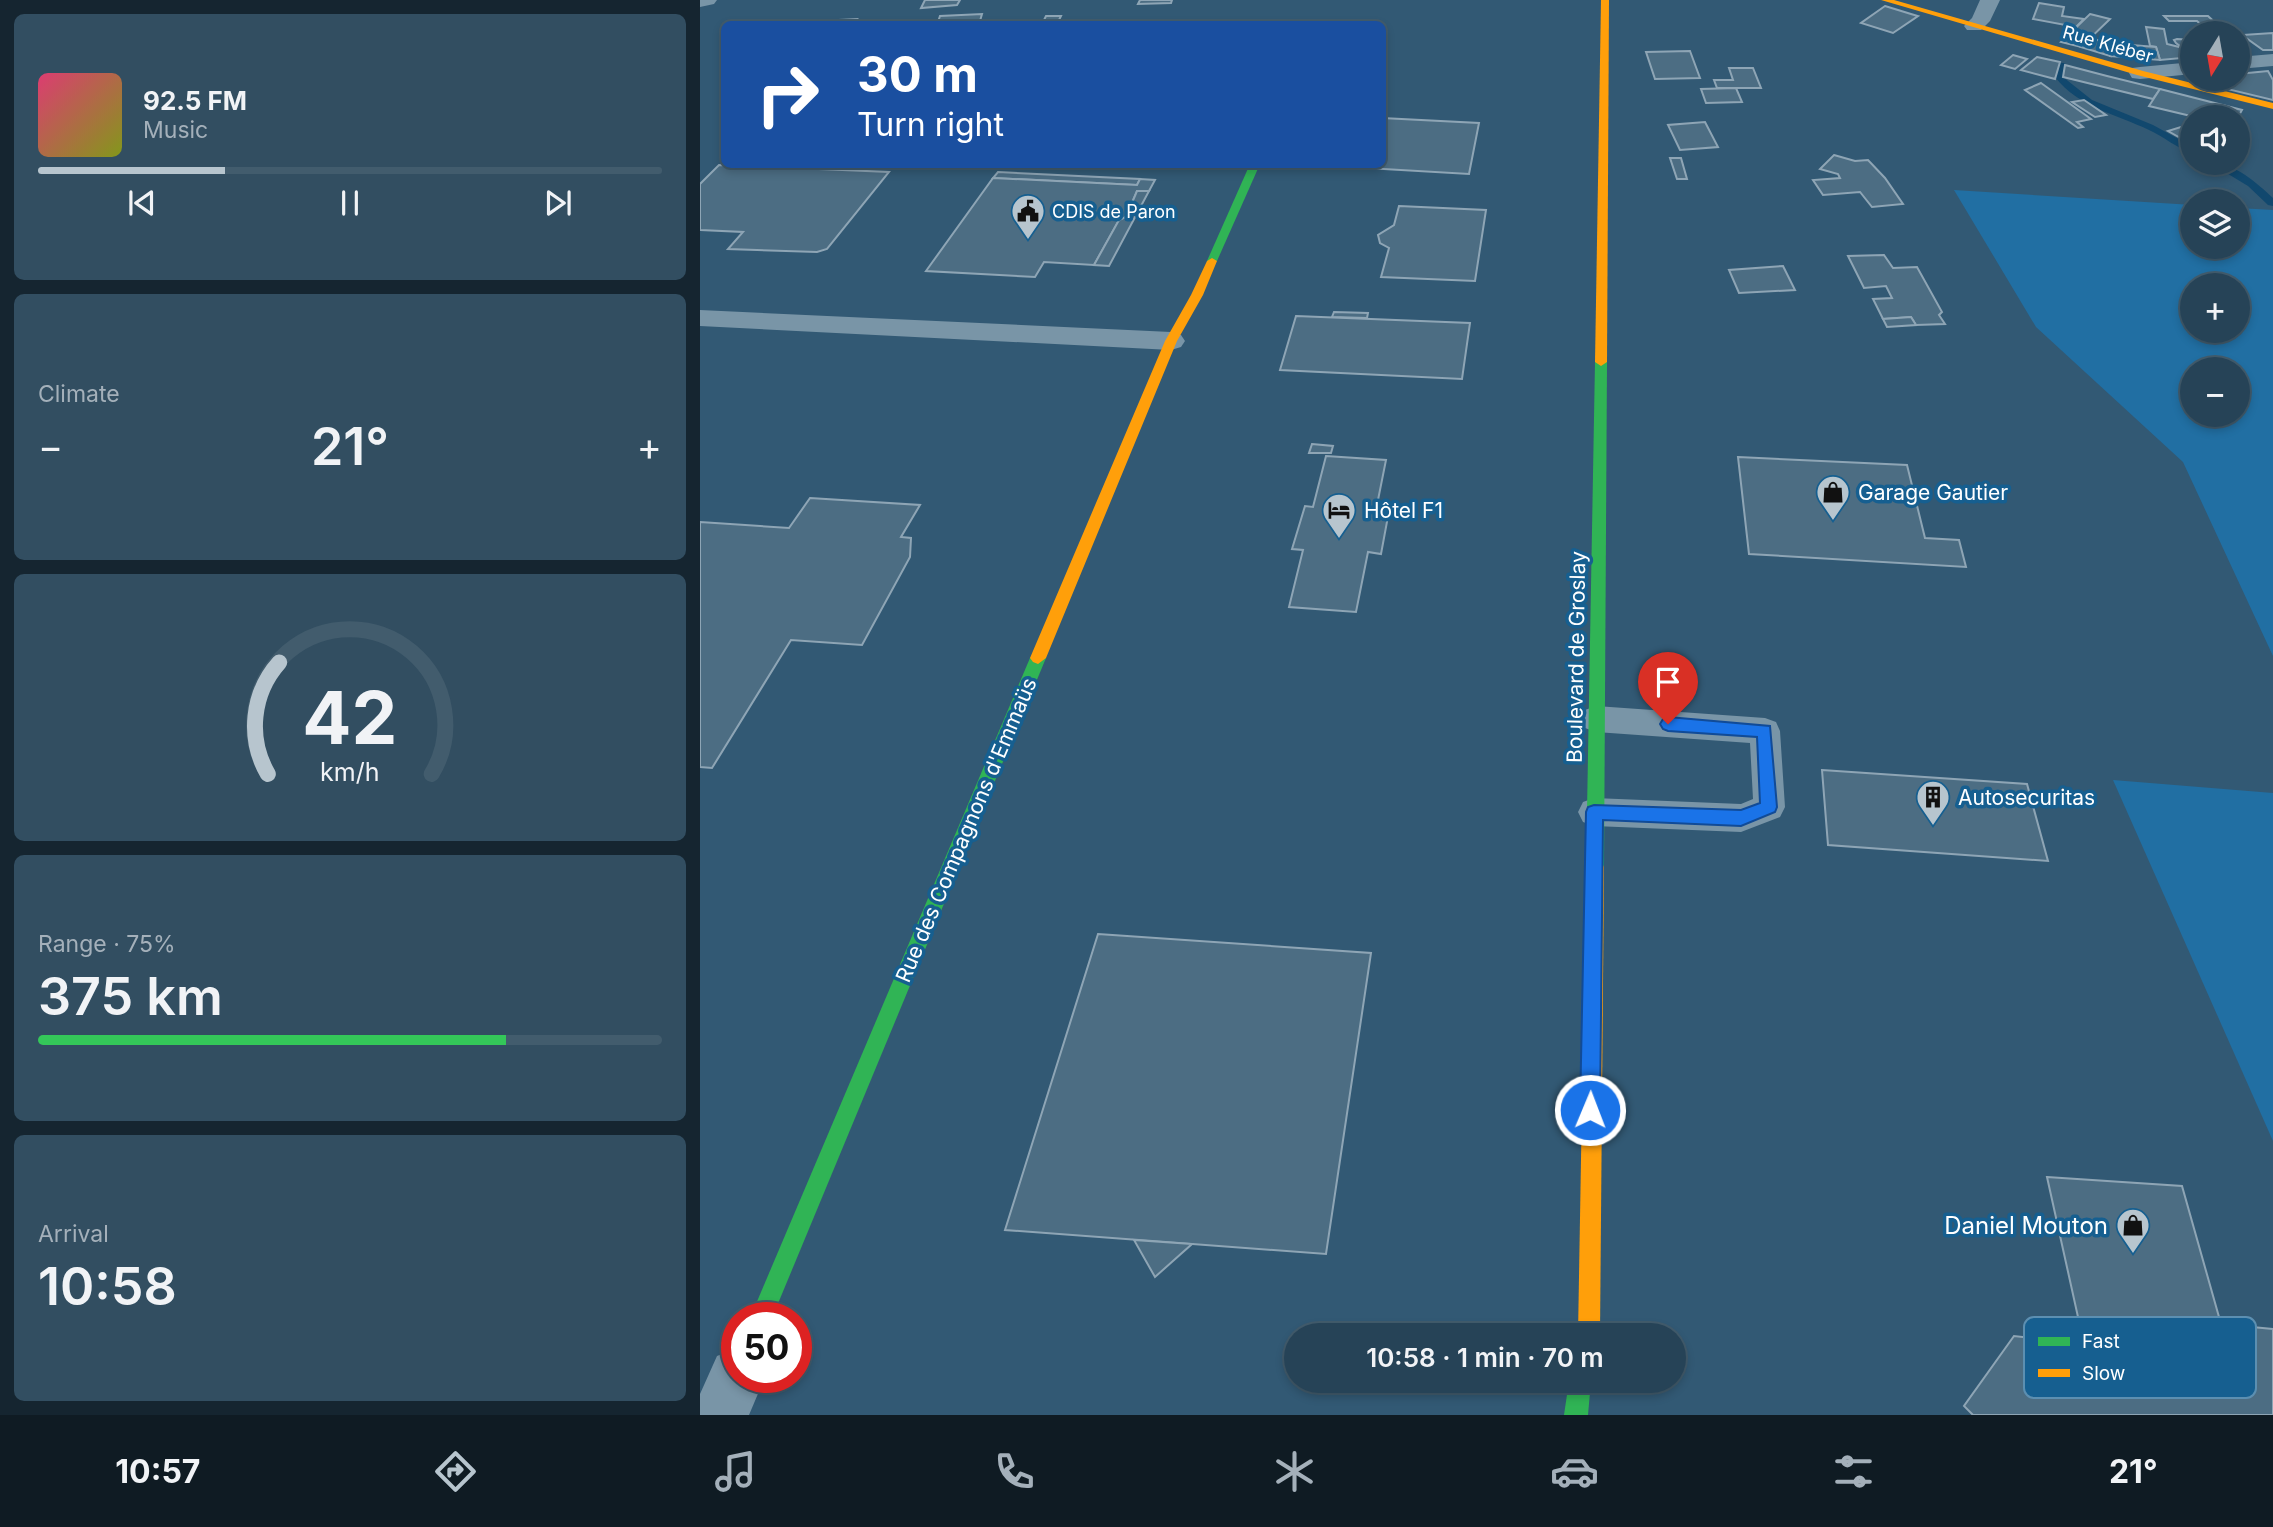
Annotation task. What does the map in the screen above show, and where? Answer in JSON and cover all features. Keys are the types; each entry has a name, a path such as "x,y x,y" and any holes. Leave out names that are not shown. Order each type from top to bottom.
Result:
{"street":[{"path":"700,1 707,0"},
{"name":"Rue Kléber","path":"1885,0 2140,73 2273,106"},
{"path":"1974,26 1980,21 1990,0"},
{"name":"Boulevard de Groslay","path":"1587,1323 1609,3"},
{"path":"2250,63 2273,60"},
{"path":"2140,73 2180,69"},
{"name":"Rue des Compagnons d'Emmaüs","path":"768,1302 1171,341 1197,295 1253,168"},
{"path":"700,318 1171,341"},
{"path":"1576,1415 1579,1393"},
{"path":"1593,1393 1593,1404"}],"lane":[{"path":"1594,812 1741,818 1769,807 1765,731 1596,719"}],"shaded area":[{"path":"1954,190 2180,204 2180,259 2250,259 2250,209 2273,210 2273,656 2183,462 2036,327"},
{"path":"2113,780 2273,793 2273,1141"}],"building":[{"path":"925,0 960,0 957,5 921,8"},
{"path":"1140,0 1172,0 1171,3 1138,4"},
{"path":"2039,3 2064,7 2062,16 2084,19 2076,27 2033,19"},
{"path":"1885,6 1918,16 1893,33 1861,23"},
{"path":"982,14 980,21 938,21 940,16"},
{"path":"2090,14 2110,19 2081,47 2061,42"},
{"path":"1046,16 1061,16 1058,21 1044,21"},
{"path":"2164,16 2208,16 2213,21 2180,21 2169,21"},
{"path":"857,19 856,21 817,21"},
{"path":"2146,27 2164,29 2167,44 2180,47 2180,58 2160,60 2156,47 2150,46"},
{"path":"2273,33 2273,50 2263,50 2250,41 2250,34"},
{"path":"2091,38 2104,42 2110,56 2081,47"},
{"path":"2105,43 2156,47 2160,60 2110,56"},
{"path":"1690,51 1700,78 1655,79 1646,52"},
{"path":"2013,55 2027,59 2015,69 2001,65"},
{"path":"2037,57 2060,62 2055,79 2021,70"},
{"path":"2065,65 2160,89 2153,99 2063,77"},
{"path":"1729,68 1753,68 1761,88 1717,88 1714,80 1733,80"},
{"path":"2268,71 2273,80 2273,100 2236,91 2250,91 2250,73"},
{"path":"2041,83 2091,119 2077,122 2083,127 2078,128 2025,90"},
{"path":"1736,88 1742,102 1706,103 1701,89"},
{"path":"2160,89 2222,105 2180,105 2180,113 2149,106"},
{"path":"2084,100 2106,115 2095,117 2072,102"},
{"path":"1386,118 1479,123 1469,174 1366,168 1386,168"},
{"path":"1705,122 1718,147 1680,150 1668,125"},
{"path":"2180,127 2180,138 2168,131"},
{"path":"1834,155 1855,161 1868,160 1903,204 1872,207 1860,192 1823,195 1813,180 1840,178 1838,174 1820,169"},
{"path":"1670,158 1681,158 1687,179 1677,179"},
{"path":"719,165 721,168 889,172 827,249 817,252 728,249 743,232 700,230 700,184"},
{"path":"998,172 1140,179 1137,185 993,178"},
{"name":"CDIS de Paron","path":"993,178 1137,185 1140,179 1155,180 1149,191 1137,191 1126,217 1119,220 1094,265 1044,262 1035,277 926,271"},
{"path":"1137,191 1149,191 1109,266 1094,265 1119,220 1126,217"},
{"path":"1399,206 1486,210 1475,281 1381,277 1389,248 1380,243 1378,235 1394,225"},
{"path":"1884,255 1893,268 1917,267 1942,312 1939,315 1945,324 1916,325 1911,317 1883,319 1873,299 1892,298 1886,286 1864,288 1848,256"},
{"path":"1783,266 1795,290 1739,293 1729,270"},
{"path":"1334,312 1368,313 1367,318 1332,317"},
{"path":"1296,316 1470,323 1462,379 1280,370"},
{"path":"1911,317 1916,325 1887,327 1883,319"},
{"path":"1312,444 1333,446 1331,453 1309,453"},
{"name":"Hôtel F1","path":"1326,456 1386,460 1376,510 1389,511 1381,554 1368,552 1356,612 1289,607 1303,550 1292,549 1305,506 1313,507"},
{"name":"Garage Gautier","path":"1738,457 1907,465 1925,538 1959,540 1966,567 1749,554"},
{"path":"810,498 920,505 901,537 911,538 910,557 862,645 791,640 712,768 700,767 700,522 789,528"},
{"name":"Autosecuritas","path":"1822,770 2027,784 2048,861 1828,845"},
{"path":"1098,934 1371,953 1326,1254 1005,1230"},
{"name":"Daniel Mouton","path":"2047,1177 2182,1186 2219,1317 2078,1317"},
{"path":"1134,1240 1192,1244 1155,1277"},
{"name":"Daniel Mouton","path":"2256,1327 2273,1329 2273,1415 1973,1415 1964,1406 2014,1336 2024,1337 2024,1398 2256,1398"}],"waterway":[{"path":"2062,65 2059,77 2078,95 2101,108 2150,127 2180,144"},
{"path":"2236,175 2252,184 2272,203"}],"traffic: fast":[{"path":"1212,261 1253,168"},
{"path":"1595,867 1601,362"},
{"path":"768,1302 1038,658"},
{"path":"1576,1415 1579,1393"}],"traffic: slow":[{"path":"1601,362 1605,0"},
{"path":"1885,0 2140,73 2273,106"},
{"path":"1038,658 1171,341 1197,295 1212,261"},
{"path":"1589,1323 1595,867"}],"place":[{"name":"CDIS de Paron","path":"1028,241"},
{"name":"Garage Gautier","path":"1833,522"},
{"name":"Hôtel F1","path":"1339,540"},
{"name":"Autosecuritas","path":"1933,827"},
{"name":"Daniel Mouton","path":"2133,1255"}],"route":[{"path":"1590,1110 1594,812 1741,818 1769,807 1765,731 1668,724"}]}
